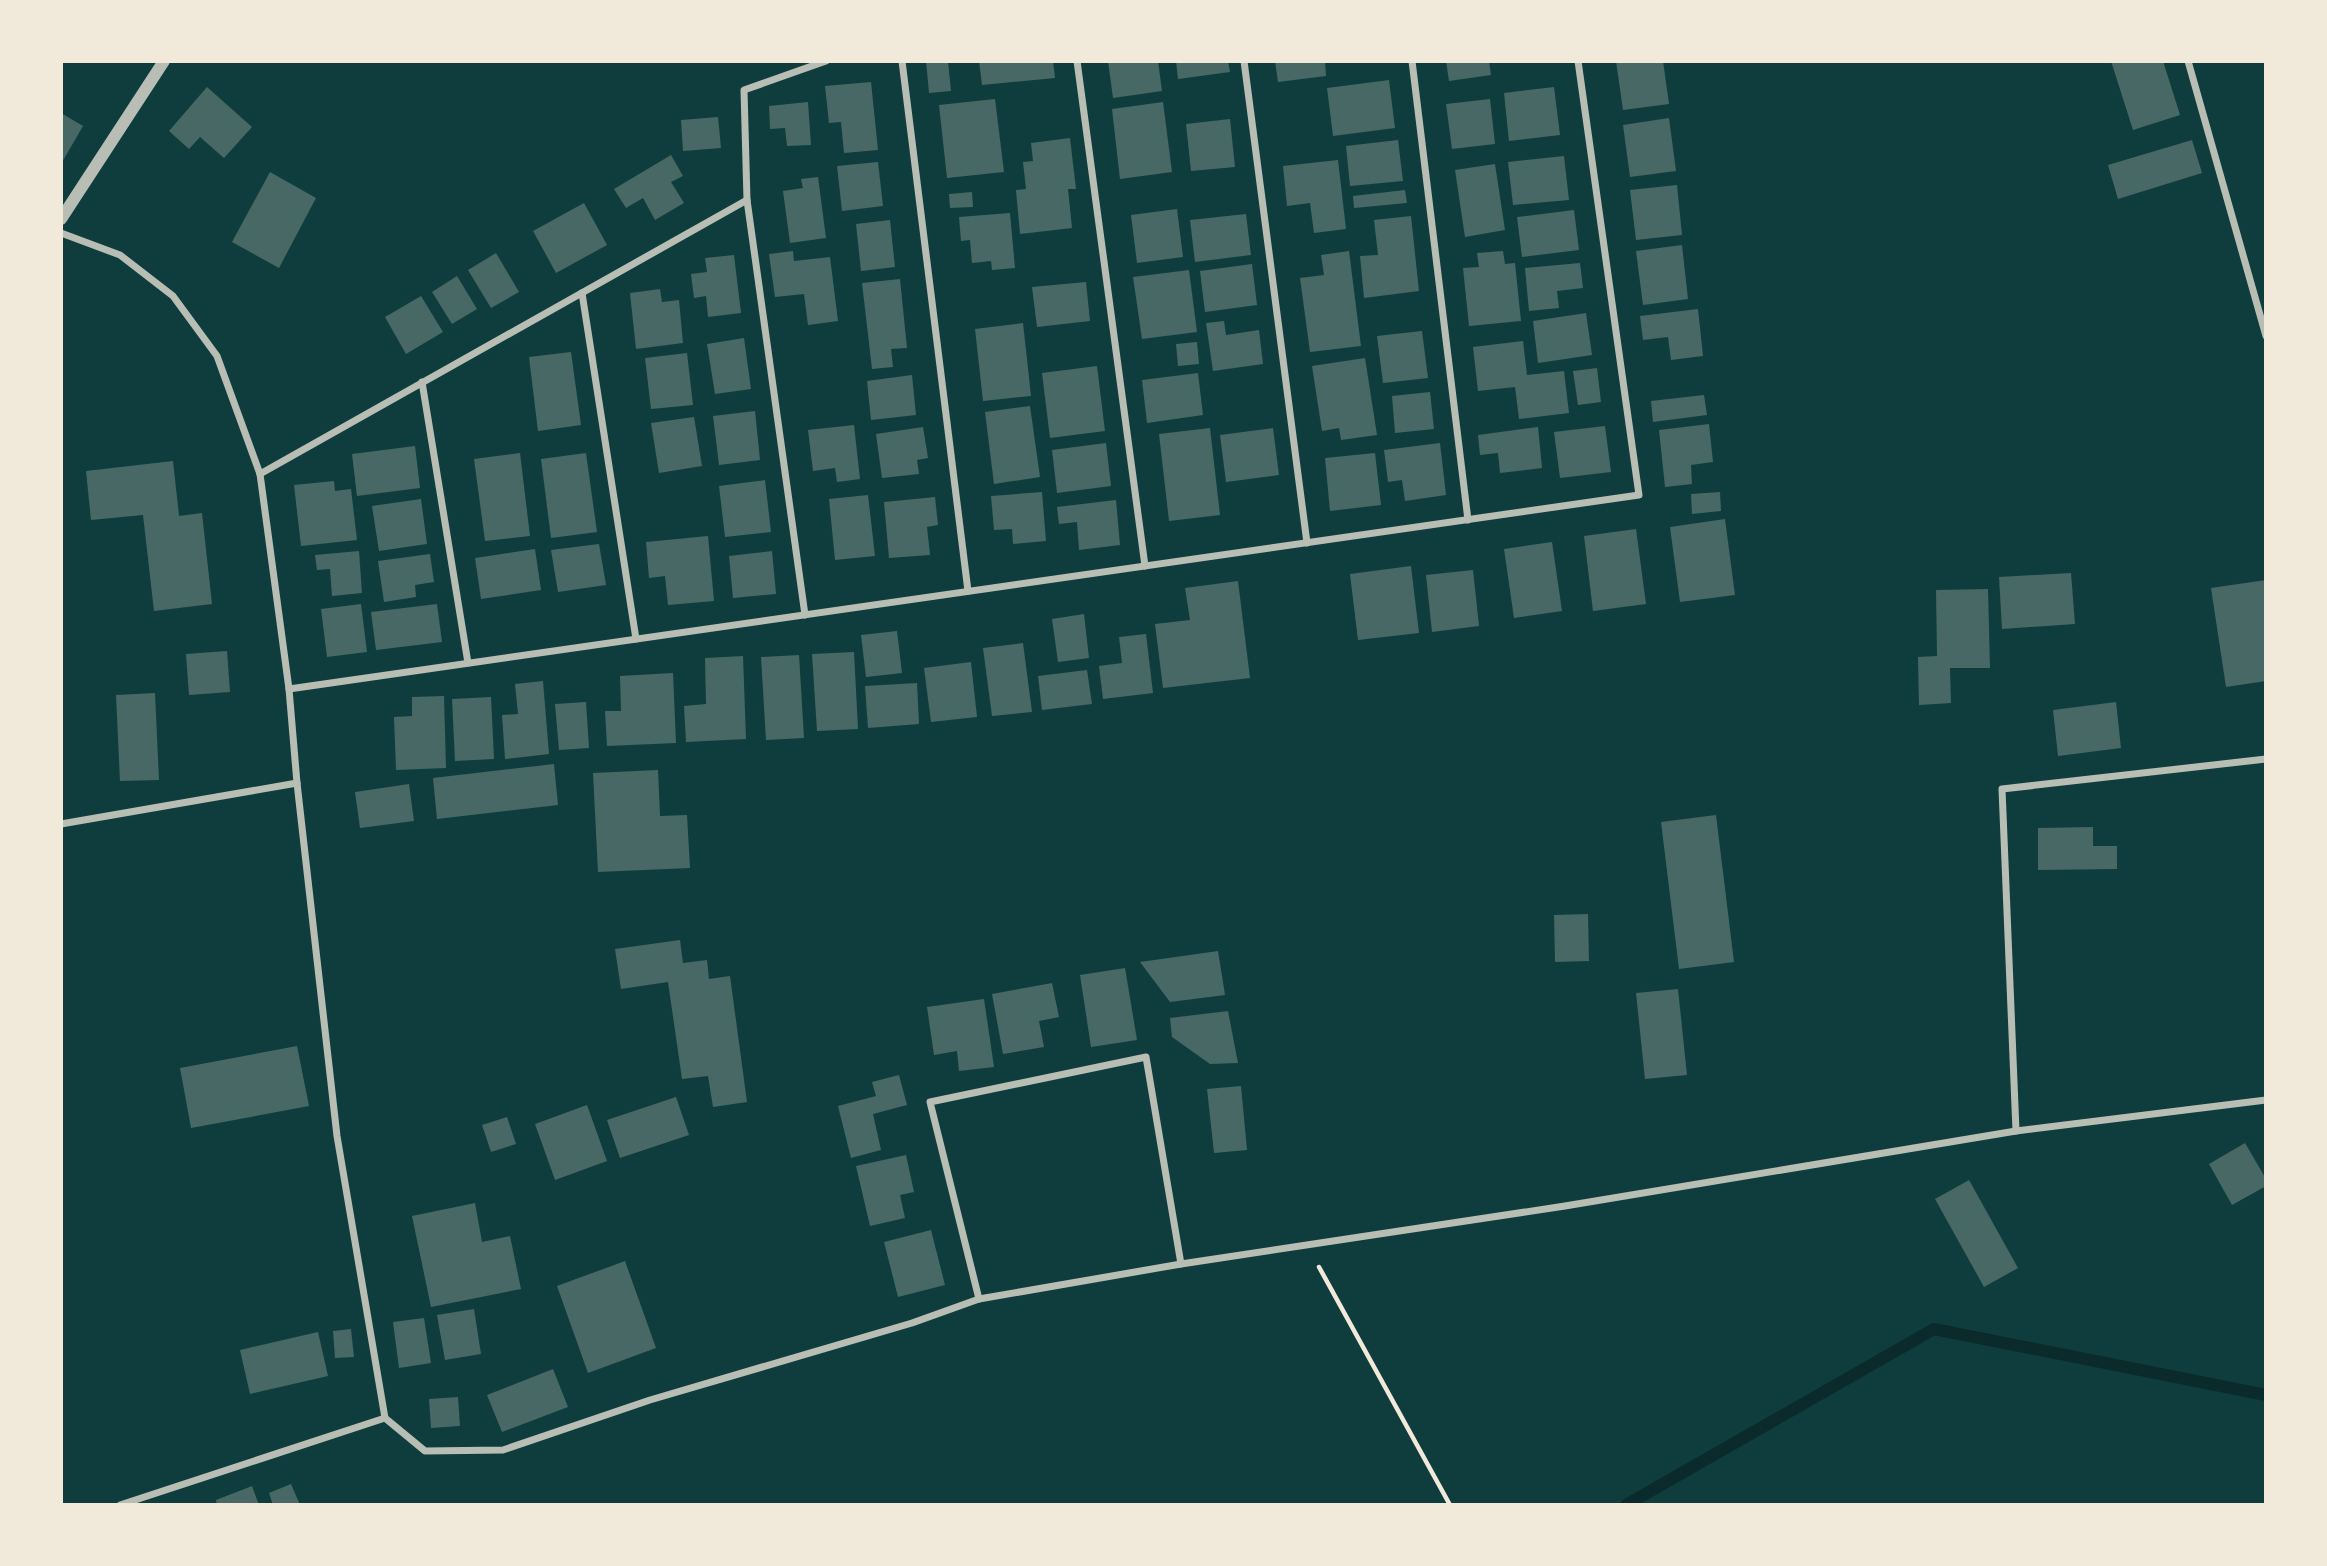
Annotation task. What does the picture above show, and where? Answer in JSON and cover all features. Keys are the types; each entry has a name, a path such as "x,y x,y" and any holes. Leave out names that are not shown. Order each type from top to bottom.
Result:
{"street":[{"path":"61,219 164,61"},
{"path":"805,615 747,200 744,90 826,61"},
{"path":"902,61 968,591"},
{"path":"1077,61 1145,566"},
{"path":"1244,61 1307,543"},
{"path":"1412,61 1468,520"},
{"path":"289,688 1639,495 1578,61"},
{"path":"2188,61 2266,336"},
{"path":"260,474 747,200"},
{"path":"61,233 120,255 173,296 217,356 260,474 289,688 296,783 337,1136 385,1418 425,1451 503,1450 650,1400 912,1323 979,1298 2016,1132 2266,1100"},
{"path":"582,293 636,639"},
{"path":"422,382 468,663"},
{"path":"2016,1132 2002,789 2266,759"},
{"path":"61,824 296,783"},
{"path":"979,1298 930,1102 1146,1057 1181,1264"},
{"path":"120,1505 385,1418"}],"path":[{"path":"1307,1245 1450,1505"}],"building":[{"path":"926,61 948,61 951,91 929,93"},
{"path":"979,61 1053,61 1055,78 982,85"},
{"path":"1108,61 1158,61 1162,91 1113,98"},
{"path":"1176,61 1228,61 1230,72 1178,79"},
{"path":"1275,61 1325,61 1326,76 1278,82"},
{"path":"1446,61 1489,61 1491,75 1449,81"},
{"path":"1616,61 1663,61 1669,104 1623,110"},
{"path":"2111,61 2163,61 2180,115 2133,130"},
{"path":"1389,80 1395,128 1333,136 1327,88"},
{"path":"871,82 878,150 844,153 841,122 829,123 825,86"},
{"path":"207,87 252,127 224,158 200,137 189,149 169,131"},
{"path":"1554,87 1560,135 1509,141 1504,93"},
{"path":"995,99 1004,172 947,178 939,105"},
{"path":"1490,99 1495,144 1452,149 1446,104"},
{"path":"808,102 811,145 787,146 785,128 770,129 769,106"},
{"path":"1163,102 1172,172 1120,179 1112,109"},
{"path":"61,113 83,126 61,164"},
{"path":"718,117 721,148 683,151 681,120"},
{"path":"1669,118 1676,171 1630,177 1623,125"},
{"path":"1230,119 1235,167 1191,171 1186,124"},
{"path":"1070,138 1076,189 1068,189 1072,228 1020,234 1016,190 1026,189 1023,162 1033,161 1031,143"},
{"path":"1398,140 1403,181 1350,186 1346,146"},
{"path":"2192,140 2202,173 2118,199 2108,165"},
{"path":"671,155 683,176 671,182 684,203 655,220 643,198 626,208 614,189"},
{"path":"1564,156 1569,200 1513,205 1508,162"},
{"path":"1338,160 1346,229 1314,233 1310,203 1287,206 1283,166"},
{"path":"878,162 883,206 842,211 837,166"},
{"path":"1495,164 1505,230 1465,237 1455,170"},
{"path":"270,172 316,198 279,268 232,242"},
{"path":"818,177 826,238 790,243 783,191 803,188 801,179"},
{"path":"1677,185 1682,235 1636,240 1630,190"},
{"path":"1405,190 1407,203 1354,208 1353,196"},
{"path":"972,192 973,207 950,208 949,194"},
{"path":"584,203 607,245 556,273 533,231"},
{"path":"1177,209 1183,257 1137,263 1131,215"},
{"path":"1574,210 1579,250 1522,257 1517,217"},
{"path":"1010,213 1015,268 992,270 991,261 972,263 970,240 961,241 959,217"},
{"path":"1246,214 1251,255 1195,262 1190,220"},
{"path":"1411,216 1419,291 1364,298 1360,256 1378,255 1374,220"},
{"path":"890,220 895,267 861,271 856,224"},
{"path":"1682,245 1688,299 1643,305 1636,251"},
{"path":"793,251 794,261 830,257 838,321 808,325 804,294 775,297 769,254"},
{"path":"1349,251 1361,346 1310,352 1300,278 1324,275 1321,255"},
{"path":"1503,251 1505,264 1515,263 1521,321 1469,326 1463,268 1479,267 1477,253"},
{"path":"496,253 519,292 491,308 468,270"},
{"path":"734,255 741,313 708,317 706,296 694,298 691,274 707,272 705,258"},
{"path":"1580,263 1583,288 1557,291 1559,308 1529,311 1525,268"},
{"path":"1252,264 1257,305 1205,312 1200,271"},
{"path":"1189,270 1197,332 1142,339 1133,277"},
{"path":"457,276 477,309 452,324 432,292"},
{"path":"900,279 907,348 891,349 893,367 872,369 862,283"},
{"path":"1086,282 1090,321 1037,327 1032,287"},
{"path":"660,289 662,302 679,300 683,343 636,349 630,293"},
{"path":"421,296 443,332 406,354 385,317"},
{"path":"1698,309 1703,356 1671,360 1668,337 1643,340 1640,316"},
{"path":"1586,313 1592,355 1538,363 1533,321"},
{"path":"1224,321 1226,335 1259,330 1263,364 1213,371 1206,323"},
{"path":"1023,323 1031,396 983,401 975,329"},
{"path":"1422,331 1428,378 1383,383 1377,336"},
{"path":"744,338 751,389 715,394 707,344"},
{"path":"1523,341 1527,375 1564,371 1569,413 1519,419 1515,387 1478,391 1473,347"},
{"path":"1197,342 1199,364 1178,366 1176,344"},
{"path":"571,352 581,425 538,431 529,357"},
{"path":"687,353 693,405 651,409 645,358"},
{"path":"1365,358 1377,435 1341,440 1339,428 1322,431 1312,366"},
{"path":"1097,366 1105,431 1050,438 1042,373"},
{"path":"1597,368 1601,402 1578,405 1573,371"},
{"path":"1198,373 1203,415 1147,423 1142,380"},
{"path":"912,375 916,415 871,420 867,381"},
{"path":"1430,392 1434,429 1395,433 1392,396"},
{"path":"1704,395 1707,415 1653,422 1651,401"},
{"path":"1030,406 1040,477 994,484 985,412"},
{"path":"755,411 760,460 719,465 713,416"},
{"path":"694,417 702,466 659,473 651,423"},
{"path":"1709,424 1713,462 1691,465 1692,484 1665,487 1659,430"},
{"path":"854,425 860,479 837,482 835,468 813,471 808,430"},
{"path":"1605,426 1611,472 1560,478 1554,432"},
{"path":"923,427 928,458 917,460 919,474 882,478 876,434"},
{"path":"1538,427 1542,468 1500,473 1498,453 1480,455 1478,435"},
{"path":"1210,428 1220,515 1169,521 1159,434"},
{"path":"1273,428 1279,475 1226,482 1220,435"},
{"path":"1106,443 1111,486 1057,493 1052,450"},
{"path":"1440,443 1446,495 1405,501 1402,480 1388,482 1384,450"},
{"path":"415,446 420,488 357,496 352,454"},
{"path":"520,453 530,536 485,541 474,459"},
{"path":"586,453 597,532 551,538 541,459"},
{"path":"1375,453 1381,505 1330,511 1325,458"},
{"path":"173,461 179,516 202,513 212,604 154,611 143,515 91,520 86,471"},
{"path":"765,480 771,532 725,537 719,486"},
{"path":"334,481 335,491 351,489 357,540 301,546 294,485"},
{"path":"1042,492 1046,541 1013,544 1012,529 994,530 991,496"},
{"path":"1720,492 1721,511 1692,514 1691,494"},
{"path":"868,495 875,556 835,560 829,499"},
{"path":"935,497 938,525 927,527 930,555 889,558 884,502"},
{"path":"421,499 427,544 379,551 372,506"},
{"path":"1116,500 1120,545 1079,550 1077,522 1059,524 1057,507"},
{"path":"1725,519 1735,595 1680,602 1670,527"},
{"path":"1636,529 1646,604 1593,611 1584,536"},
{"path":"708,536 714,601 668,605 665,576 649,578 646,542"},
{"path":"1552,542 1562,611 1514,618 1504,549"},
{"path":"599,544 606,585 558,592 551,550"},
{"path":"535,549 541,590 481,599 475,558"},
{"path":"359,551 362,593 332,596 330,569 317,570 315,555"},
{"path":"772,551 776,594 733,598 729,556"},
{"path":"430,554 434,582 415,585 416,597 384,602 378,561"},
{"path":"1411,566 1419,633 1358,640 1350,574"},
{"path":"1473,570 1479,626 1432,632 1426,575"},
{"path":"2071,573 2075,624 2002,629 1999,577"},
{"path":"2266,580 2266,681 2226,687 2211,588"},
{"path":"1238,581 1250,678 1163,688 1155,624 1190,620 1185,588"},
{"path":"1988,589 1990,668 1950,668 1951,703 1919,705 1918,657 1937,656 1936,590"},
{"path":"361,604 367,652 327,657 321,609"},
{"path":"437,604 442,642 376,650 371,612"},
{"path":"1084,614 1089,658 1058,662 1052,619"},
{"path":"897,631 902,673 866,677 861,635"},
{"path":"1146,634 1153,693 1103,699 1099,666 1122,663 1119,637"},
{"path":"1023,643 1032,712 992,716 983,648"},
{"path":"227,651 230,692 189,695 186,654"},
{"path":"854,652 858,729 817,731 812,654"},
{"path":"799,655 804,738 766,740 761,657"},
{"path":"743,656 746,739 686,742 684,706 706,704 705,658"},
{"path":"971,662 977,717 931,722 924,668"},
{"path":"1087,670 1092,704 1042,710 1038,676"},
{"path":"673,673 676,743 607,746 605,711 621,711 620,676"},
{"path":"543,681 549,754 505,759 502,715 518,714 515,684"},
{"path":"917,683 919,724 868,728 865,686"},
{"path":"155,693 159,780 120,781 116,695"},
{"path":"444,696 446,768 396,770 394,717 412,716 412,697"},
{"path":"491,697 494,759 455,761 452,699"},
{"path":"586,702 589,748 559,750 555,704"},
{"path":"2116,702 2121,748 2058,756 2053,710"},
{"path":"554,764 558,805 437,819 433,778"},
{"path":"658,770 660,816 687,815 690,868 598,872 593,773"},
{"path":"409,784 414,821 360,828 355,792"},
{"path":"1716,815 1734,962 1679,969 1661,822"},
{"path":"2093,827 2093,846 2117,846 2117,869 2038,870 2038,828"},
{"path":"1588,914 1589,961 1555,962 1554,915"},
{"path":"680,940 683,963 707,960 709,979 730,976 747,1102 713,1107 708,1076 682,1079 668,982 621,989 615,949"},
{"path":"1218,951 1225,995 1170,1002 1140,962"},
{"path":"1125,968 1137,1040 1091,1047 1080,975"},
{"path":"1052,983 1059,1017 1039,1021 1044,1047 1003,1054 992,994"},
{"path":"1678,989 1687,1075 1645,1079 1636,993"},
{"path":"984,999 994,1067 959,1071 957,1051 934,1055 927,1007"},
{"path":"1228,1011 1238,1063 1210,1064 1172,1037 1170,1018"},
{"path":"297,1046 309,1106 191,1128 180,1068"},
{"path":"899,1075 907,1105 873,1114 881,1150 851,1158 838,1106 876,1096 872,1082"},
{"path":"1241,1086 1247,1150 1214,1153 1207,1089"},
{"path":"676,1097 689,1135 620,1158 607,1120"},
{"path":"587,1105 607,1161 555,1180 535,1124"},
{"path":"507,1117 516,1144 491,1152 482,1125"},
{"path":"2245,1143 2266,1179 2266,1186 2232,1205 2209,1164"},
{"path":"906,1155 914,1192 900,1195 905,1218 870,1226 856,1166"},
{"path":"1969,1180 2018,1268 1984,1287 1935,1199"},
{"path":"475,1203 482,1242 510,1236 521,1289 431,1307 412,1216"},
{"path":"931,1230 945,1285 898,1297 884,1242"},
{"path":"625,1261 656,1348 588,1373 557,1286"},
{"path":"474,1309 481,1354 445,1360 437,1315"},
{"path":"424,1318 431,1363 399,1368 393,1322"},
{"path":"351,1329 354,1357 335,1358 333,1331"},
{"path":"318,1332 328,1376 250,1394 240,1350"},
{"path":"553,1369 568,1407 502,1432 487,1395"},
{"path":"458,1397 460,1426 431,1428 429,1399"},
{"path":"291,1484 300,1505 273,1505 269,1493"},
{"path":"252,1486 259,1505 217,1505 216,1500"}],"waterway":[{"path":"1626,1505 1934,1329 2266,1395"}]}
